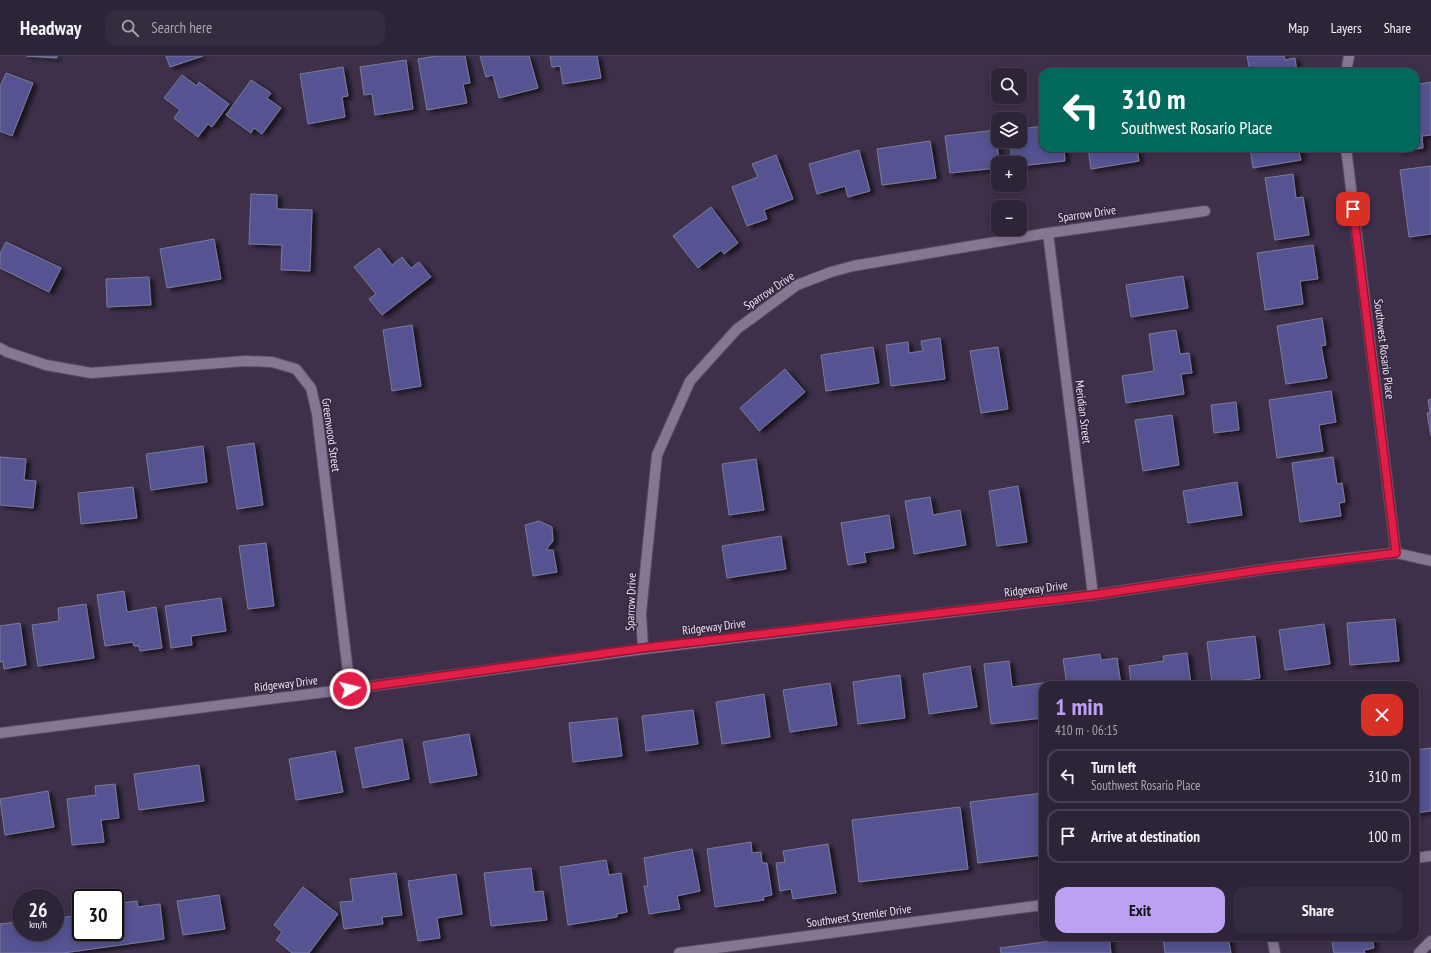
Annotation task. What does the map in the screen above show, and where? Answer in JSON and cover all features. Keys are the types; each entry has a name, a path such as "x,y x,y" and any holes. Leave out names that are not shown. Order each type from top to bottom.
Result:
{"street":[{"path":"1347,68 1349,56"},
{"name":"Southwest Rosario Place","path":"1346,152 1396,553"},
{"name":"Sparrow Drive","path":"643,648 641,613 656,455 690,381 737,329 797,285 831,272 853,266 1048,233 1206,211"},
{"name":"Meridian Street","path":"1048,233 1093,595"},
{"name":"Greenwood Street","path":"0,348 7,352 46,365 91,373 245,361 272,362 296,369 311,388 317,414 350,689"},
{"name":"Ridgeway Drive","path":"0,733 350,689 643,648 1093,595 1274,568 1396,553 1431,561"},
{"path":"1419,858 1431,856"},
{"name":"Southwest Stremler Drive","path":"679,953 707,951 1039,906"},
{"path":"1273,941 1275,953"},
{"path":"1419,953 1431,941"}],"building":[{"path":"26,56 57,56 57,58"},
{"path":"166,56 203,56 170,67"},
{"path":"436,56 465,56 470,83 463,84 467,103 427,110 418,59"},
{"path":"480,56 529,56 538,88 499,98 493,75 486,77"},
{"path":"550,56 597,56 601,78 563,84 560,66 552,67"},
{"path":"1247,56 1284,56 1285,60 1295,58 1296,68 1249,68"},
{"path":"406,60 413,109 375,115 372,94 364,95 360,67"},
{"path":"343,67 348,96 342,97 345,117 308,124 300,74"},
{"path":"6,73 33,83 12,136 0,131 0,87"},
{"path":"182,75 197,86 199,82 229,104 212,127 208,124 198,137 174,118 180,110 164,98"},
{"path":"251,80 271,93 267,98 281,108 262,134 254,128 251,133 226,115"},
{"path":"1431,82 1431,135 1422,136 1423,148 1419,148 1419,84"},
{"path":"1039,127 1039,152 1064,152 1065,161 1027,165 1027,156 1011,156 1011,148 1027,148 1027,128"},
{"path":"991,131 991,148 998,148 998,156 991,156 991,169 950,173 945,136"},
{"path":"930,141 936,178 882,185 877,149"},
{"path":"859,150 870,191 848,197 845,186 817,194 809,164"},
{"path":"1089,152 1138,152 1139,161 1091,169"},
{"path":"1251,152 1299,152 1301,160 1253,168"},
{"path":"776,155 793,199 764,210 767,219 747,226 732,187 758,177 752,164"},
{"path":"1431,166 1431,234 1409,237 1400,170"},
{"path":"1293,174 1296,198 1303,197 1309,235 1275,240 1265,178"},
{"path":"251,194 277,195 277,209 312,210 310,271 281,270 282,245 249,244"},
{"path":"711,207 738,243 724,254 721,250 698,268 673,236"},
{"path":"214,239 221,279 167,288 160,249"},
{"path":"6,242 61,268 49,292 0,268 0,254"},
{"path":"1313,245 1318,279 1300,281 1303,304 1265,310 1257,253"},
{"path":"379,248 392,265 402,257 411,268 419,262 431,277 382,315 369,299 376,294 354,267"},
{"path":"1183,276 1188,308 1131,317 1126,285"},
{"path":"149,277 151,305 107,307 106,279"},
{"path":"1322,318 1326,345 1321,346 1327,378 1286,384 1277,326"},
{"path":"412,325 421,386 392,391 383,330"},
{"path":"1176,330 1180,354 1189,353 1192,373 1181,374 1184,394 1126,403 1122,376 1154,371 1149,334"},
{"path":"940,338 945,379 891,386 886,345 908,342 909,353 923,351 921,341"},
{"path":"873,347 879,383 826,391 821,355"},
{"path":"998,347 1008,409 981,413 970,351"},
{"path":"785,369 805,392 759,431 740,408"},
{"path":"1331,391 1336,422 1319,425 1323,451 1277,458 1269,400"},
{"path":"1431,399 1431,436 1427,413 1430,413 1428,400"},
{"path":"1236,402 1239,430 1214,433 1211,405"},
{"path":"1172,415 1179,465 1143,471 1135,420"},
{"path":"254,443 263,505 237,509 227,447"},
{"path":"203,446 207,482 151,490 146,454"},
{"path":"0,457 26,459 24,480 36,481 33,508 0,505"},
{"path":"1333,457 1337,484 1342,483 1345,502 1339,503 1341,516 1300,522 1292,463"},
{"path":"756,459 764,510 729,515 722,464"},
{"path":"1237,482 1242,515 1188,523 1183,491"},
{"path":"1018,486 1027,542 997,546 989,491"},
{"path":"133,487 137,518 81,524 78,493"},
{"path":"930,497 933,515 960,510 966,545 914,554 905,501"},
{"path":"889,515 894,548 864,553 866,562 848,565 841,523"},
{"path":"539,521 552,527 553,541 546,550 553,550 557,572 533,576 525,525"},
{"path":"781,536 786,569 727,578 722,546"},
{"path":"266,543 274,606 248,609 239,546"},
{"path":"124,591 127,612 156,607 162,648 140,651 139,646 134,646 133,642 105,646 97,595"},
{"path":"221,598 226,631 191,636 192,645 171,648 165,606"},
{"path":"86,604 94,658 38,666 32,625 59,621 58,608"},
{"path":"1395,619 1399,661 1350,665 1347,623"},
{"path":"20,623 26,665 4,669 3,661 0,662 0,626"},
{"path":"1324,624 1330,664 1285,670 1279,630"},
{"path":"1255,636 1260,678 1236,681 1212,681 1207,642"},
{"path":"1187,653 1190,681 1131,681 1129,666 1164,661 1163,656"},
{"path":"1100,654 1101,660 1117,658 1120,681 1066,681 1063,659"},
{"path":"1009,661 1012,687 1039,683 1039,718 991,724 984,664"},
{"path":"970,666 977,707 929,714 923,674"},
{"path":"900,675 905,718 858,724 853,682"},
{"path":"830,683 837,725 790,732 783,690"},
{"path":"764,694 770,737 722,744 716,702"},
{"path":"693,710 698,744 646,751 642,716"},
{"path":"617,718 622,756 573,762 569,723"},
{"path":"469,734 477,775 430,783 423,742"},
{"path":"402,739 409,779 363,788 355,748"},
{"path":"1431,748 1431,811 1419,812 1419,750"},
{"path":"335,751 343,792 296,800 289,759"},
{"path":"199,765 204,801 139,810 134,774"},
{"path":"115,784 119,818 101,820 104,842 72,845 67,799 96,795 95,786"},
{"path":"48,791 54,827 5,835 0,799"},
{"path":"1039,793 1039,855 978,863 970,802"},
{"path":"960,807 968,869 859,882 852,820"},
{"path":"751,842 752,853 761,852 762,863 767,863 772,895 763,897 764,900 715,907 707,849"},
{"path":"828,844 836,893 793,899 791,889 780,891 776,863 785,862 783,851"},
{"path":"692,849 700,891 677,896 680,909 649,914 644,886 648,886 644,858"},
{"path":"606,860 609,875 621,873 627,912 617,914 617,917 568,925 560,867"},
{"path":"531,868 534,892 543,891 547,920 491,926 484,873"},
{"path":"396,873 402,915 382,917 383,924 344,929 340,902 353,901 350,879"},
{"path":"456,874 462,914 437,918 440,938 418,941 408,881"},
{"path":"303,887 338,914 309,953 292,953 276,940 282,932 274,925"},
{"path":"219,895 225,929 183,935 177,901"},
{"path":"137,901 138,907 160,904 164,939 63,953 0,953 0,924 12,922 12,941 64,941 64,917 72,916 72,941 124,941 124,903"},
{"path":"1052,941 1110,941 1111,953 1001,953 1000,948"},
{"path":"1164,941 1229,941 1231,953 1165,953"},
{"path":"1332,941 1373,941 1374,948 1364,950 1365,953 1334,953"}],"route":[{"path":"350,689 643,648 1093,595 1274,568 1396,553 1353,209"}]}
